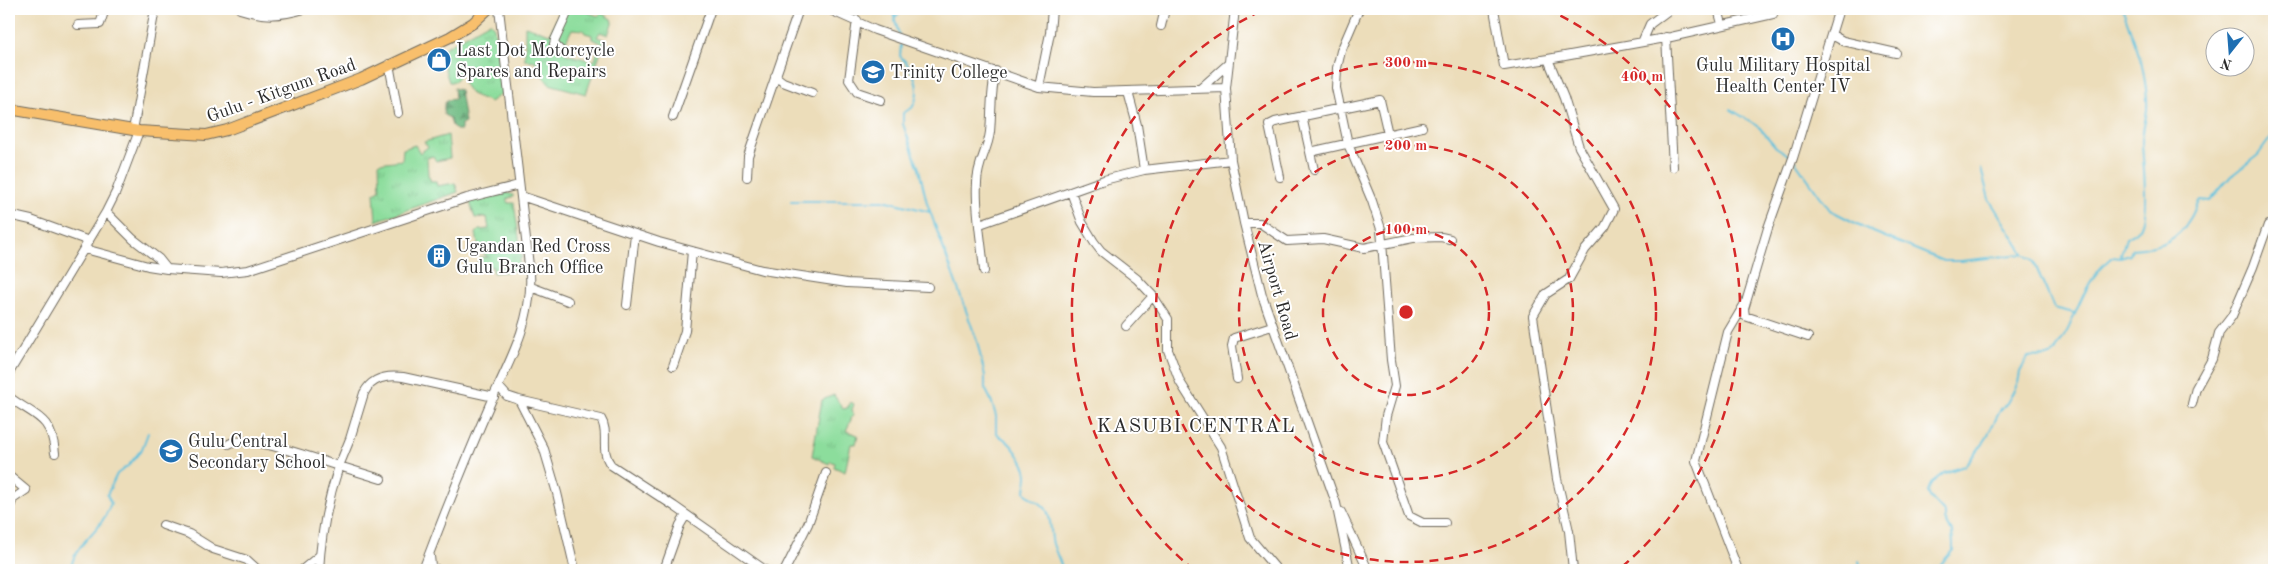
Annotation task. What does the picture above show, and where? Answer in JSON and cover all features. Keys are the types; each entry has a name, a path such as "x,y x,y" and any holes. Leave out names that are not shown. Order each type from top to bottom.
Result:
{"main road":[{"name":"Gulu - Kitgum Road","path":"9,113 136,131 206,135 227,130 361,79 389,64 450,37 472,23 488,9"}],"street":[{"path":"78,25 100,24 105,9"},
{"path":"9,373 89,241 116,192 136,131 155,9"},
{"path":"240,9 254,14 275,16 304,9"},
{"path":"423,570 526,317 531,287 499,9"},
{"path":"561,51 556,48 555,40 569,9"},
{"path":"673,117 711,9"},
{"path":"747,177 748,156 799,9"},
{"path":"828,9 857,20 875,30 1039,87 1078,91 1128,92 1226,88"},
{"path":"1039,87 1050,33 1052,9"},
{"path":"1161,26 1165,9"},
{"name":"Airport Road","path":"1235,9 1226,88 1231,160 1244,224 1272,326 1336,503 1350,570"},
{"path":"1359,9 1341,51 1337,68 1336,88 1348,144 1372,200 1381,229 1395,386 1383,436 1386,455 1409,516 1423,523 1444,523"},
{"path":"1494,9 1504,66 1666,37 1772,14"},
{"path":"1643,40 1650,24 1670,9"},
{"path":"1718,9 1722,24"},
{"path":"1738,570 1696,460 1728,332 1745,304 1840,9"},
{"path":"857,20 848,80 857,92 881,100"},
{"path":"1832,35 1843,41 1896,53"},
{"path":"1666,37 1673,168"},
{"path":"1548,59 1564,98 1579,147 1614,209 1604,227 1585,250 1569,279 1546,294 1533,316 1557,479 1569,531 1573,570"},
{"path":"389,64 398,113"},
{"path":"1201,88 1228,64"},
{"path":"984,271 976,182 979,162 987,149 990,91 996,71"},
{"path":"775,76 783,82 812,93"},
{"path":"1128,92 1137,124 1144,170"},
{"path":"1280,177 1269,125 1275,122 1380,100 1388,134"},
{"path":"1302,116 1314,170"},
{"path":"1310,152 1422,128"},
{"path":"980,224 1071,192 1144,170 1231,160"},
{"path":"84,249 148,266 167,269 213,273 248,270 467,198 519,185"},
{"path":"1071,192 1082,222 1101,251 1137,279 1153,296 1168,319 1168,350 1180,382 1221,447 1232,475 1239,508 1250,538 1277,570"},
{"path":"521,196 635,234 784,275 847,283 928,287"},
{"path":"106,212 134,239 159,259 167,269"},
{"path":"9,215 31,220 89,241"},
{"path":"1244,224 1260,223 1287,241 1323,240 1364,248 1413,238 1441,237 1450,239"},
{"path":"2192,404 2196,388 2212,359 2219,333 2232,316 2253,267 2268,225 2274,226"},
{"path":"627,306 635,234"},
{"path":"673,366 685,331 692,251"},
{"path":"531,287 568,301"},
{"path":"1126,326 1153,296"},
{"path":"1745,304 1745,316 1808,337"},
{"path":"1237,379 1232,346 1234,338 1272,326"},
{"path":"319,570 332,488 367,386 384,377 403,377 494,397"},
{"path":"499,387 506,396 518,400 600,419 604,425 604,455 611,464 765,570"},
{"path":"9,397 45,422 52,433 55,452"},
{"path":"518,400 544,449 557,493 575,570"},
{"path":"229,444 234,440 250,441 381,479"},
{"path":"785,570 808,524 826,473"},
{"path":"9,476 26,490 13,499 9,509"},
{"path":"1336,503 1368,570"},
{"path":"664,570 686,514"},
{"path":"163,525 189,534 213,549 247,560 258,570"},
{"path":"430,552 431,566 438,570"},
{"path":"302,570 320,555"}],"green space":[{"path":"561,9 587,9 587,12 598,16 601,13 613,20 608,35 600,32 597,37 605,40 604,44 592,39 592,35 585,33 583,30 572,29 563,47 566,54 592,61 595,60 598,49 601,51 586,94 549,84 543,76 536,72 536,61 525,60 525,26 550,34"},
{"path":"490,22 494,27 503,93 490,102 471,94 463,83 469,72 466,70 454,82 449,82 439,51"},
{"path":"454,88 460,90 465,122 461,124 461,130 456,130 452,126 450,118 444,115 444,105 447,100 455,99"},
{"path":"448,135 450,158 436,161 433,156 427,158 428,175 431,181 436,181 437,186 455,183 458,192 376,221 374,193 380,190 379,163 402,160 403,149 415,145 420,153 428,147 424,142"},
{"path":"505,192 513,195 513,197 507,199 508,203 514,203 522,258 519,260 520,265 516,266 514,271 493,273 493,267 477,265 479,257 488,257 479,250 476,233 479,230 489,229 487,217 475,218 470,202"},
{"path":"834,395 843,409 847,408 851,402 854,404 853,415 846,431 858,435 856,444 851,444 845,472 834,467 835,463 830,461 829,464 812,456 822,400"}],"waterway":[{"path":"892,9 899,35"},
{"path":"895,17 904,9"},
{"path":"2120,258 2126,238 2135,233 2141,226 2145,208 2142,143 2147,104 2141,62 2123,9"},
{"path":"901,45 900,56 913,73 917,87 917,94 912,108 903,113 903,124 919,169 927,203 977,341 985,376 985,388 996,416 996,431 999,436 1008,442 1024,464 1027,475 1025,492 1044,506 1048,513 1053,544 1063,570"},
{"path":"1730,109 1758,126 1776,147 1790,156"},
{"path":"1936,570 1953,550 1953,543 1952,532 1945,519 1945,513 1930,497 1928,492 1931,483 1944,473 1964,466 1983,444 2001,409 2007,403 2018,383 2020,372 2028,357 2050,356 2055,352 2068,329 2082,297 2104,264 2112,257 2120,258 2130,255 2132,249 2159,245 2174,238 2186,225 2200,200 2210,201 2231,176 2258,155 2274,133"},
{"path":"1795,161 1830,210 1873,232 1944,261 1961,261 2023,254 2033,260 2054,308 2074,313"},
{"path":"1981,169 1989,199 2023,253"},
{"path":"791,201 888,201 930,212"},
{"path":"71,570 72,562 79,548 100,524 107,512 111,503 107,495 117,474 129,465 142,449 148,433"},
{"path":"1859,561 1861,570"}],"place":[{"name":"Gulu Military Hospital Health Center IV","path":"1783,39"},
{"name":"Last Dot Motorcycle Spares and Repairs","path":"439,60"},
{"name":"Trinity College","path":"873,72"},
{"name":"Ugandan Red Cross Gulu Branch Office","path":"439,256"},
{"name":"Gulu Central Secondary School","path":"171,451"}],"district":[{"name":"KASUBI CENTRAL","path":"1196,425"}]}
